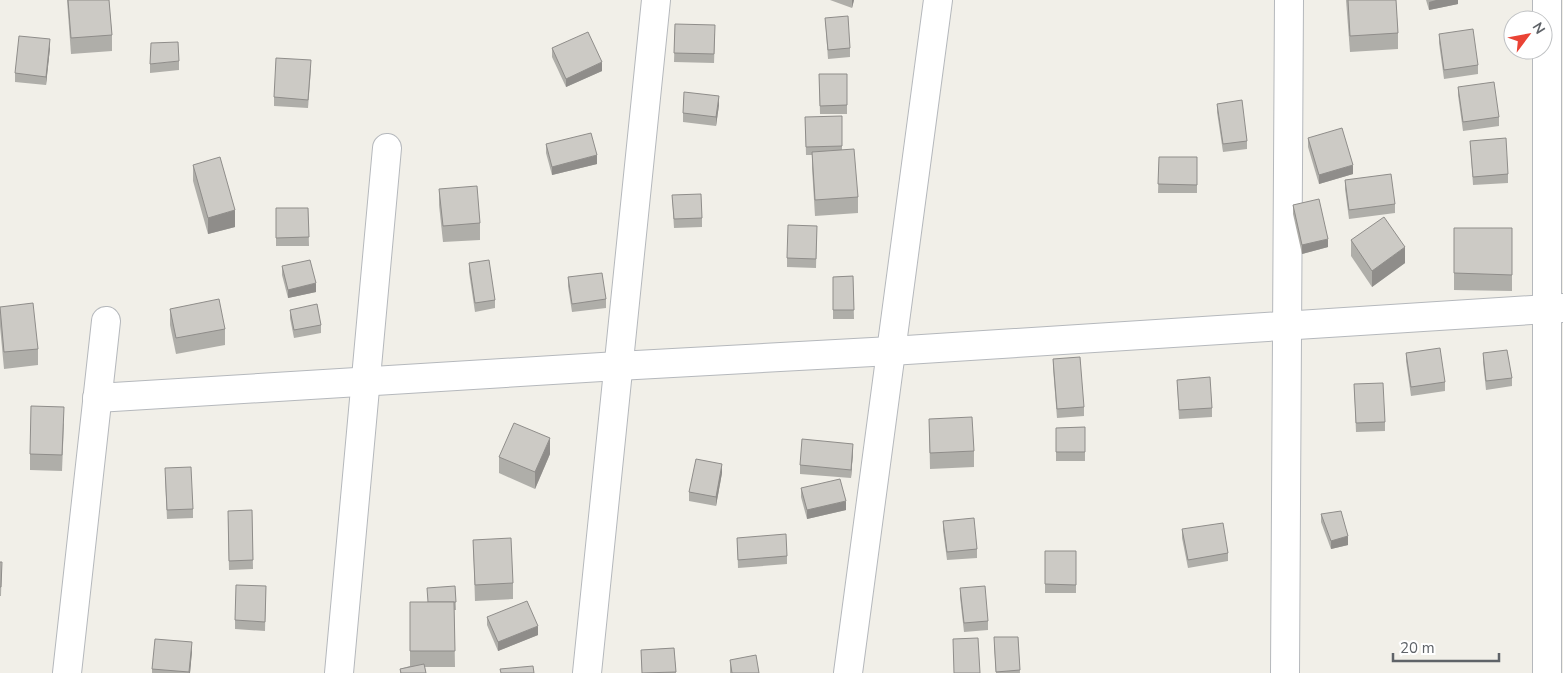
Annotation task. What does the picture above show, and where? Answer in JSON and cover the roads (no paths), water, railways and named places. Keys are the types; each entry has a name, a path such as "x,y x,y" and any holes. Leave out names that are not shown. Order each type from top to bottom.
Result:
{"street":[{"path":"587,673 656,0"},
{"path":"848,673 938,0"},
{"path":"1285,673 1289,0"},
{"path":"1547,0 1555,308 1547,673"},
{"path":"339,673 387,148"},
{"path":"97,398 891,351 1555,308"},
{"path":"67,673 106,321"}]}
